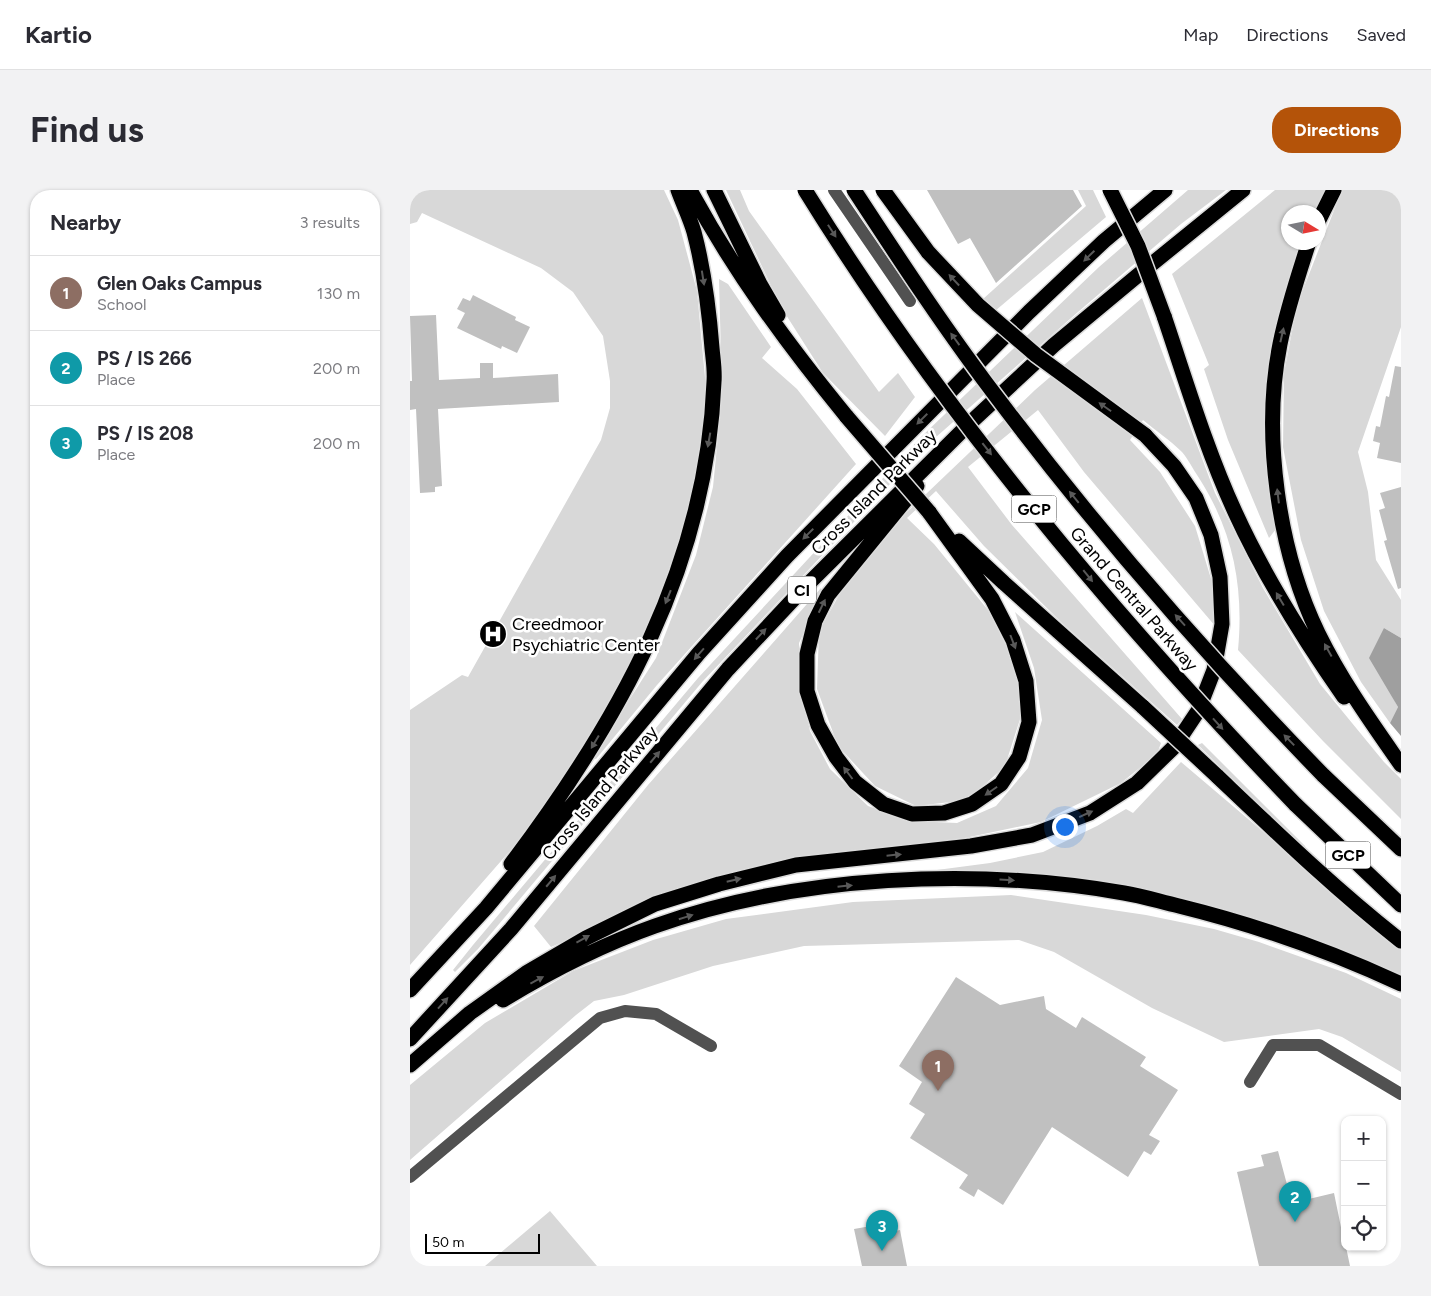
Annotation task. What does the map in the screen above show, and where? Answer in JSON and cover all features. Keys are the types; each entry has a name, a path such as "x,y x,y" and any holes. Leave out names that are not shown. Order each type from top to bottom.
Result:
{"highway":[{"path":"412,988 496,883 581,764 617,705 645,652 670,591 689,535 702,479 710,431 714,380 710,326 703,275 694,231 678,190"},
{"path":"690,190 711,228 755,298 798,358 930,512 1004,583 1144,707 1290,846 1401,941"},
{"path":"714,190 760,284 797,348 847,417"},
{"name":"Grand Central Parkway","path":"805,190 915,354 1093,583 1160,660 1294,804 1401,905"},
{"name":"Grand Central Parkway","path":"854,190 955,340 1001,403 1125,558 1254,704 1323,775 1401,849"},
{"path":"410,1066 470,1013 526,972 586,938 655,904 719,884 796,865 972,846 1032,835 1090,813 1137,783 1174,747 1198,711 1214,670 1222,624 1220,577 1211,535 1196,498 1174,466 1145,435 1036,355 978,304 928,252 883,190"},
{"path":"1110,190 1141,255 1164,316 1208,447 1234,511 1265,574 1304,639 1352,709 1401,765"},
{"path":"1104,241 1158,190"},
{"name":"Cross Island Parkway","path":"412,988 486,908 699,654 787,556 957,384 1104,241 1165,190"},
{"name":"Cross Island Parkway","path":"410,1039 511,929 728,669 803,589 970,423 1054,345 1243,190"},
{"path":"1326,206 1334,190"},
{"path":"1306,250 1292,291 1280,346 1274,399 1274,463 1281,520 1295,573 1318,633 1359,706 1401,765"},
{"path":"930,512 992,599 1013,640 1026,681 1029,722 1019,757 1001,784 972,804 944,813 912,814 883,804 855,782 836,757 818,725 807,691 807,654 815,622 828,595 970,423"},
{"path":"410,1066 472,1019 530,984 592,952 655,926 722,906 802,890 881,882 966,878 1049,883 1126,893 1200,911 1273,932 1352,962 1401,984"}],"lane":[{"path":"834,190 910,301"},
{"path":"410,1177 600,1018 625,1011 656,1014 711,1046"},
{"path":"1250,1082 1273,1046 1319,1045 1401,1094"}],"shaded area":[{"path":"410,190 664,190 678,220 697,291 707,399 692,501 646,636 585,749 516,844 410,965 410,710 462,675 468,677 601,440 610,408 610,381 603,336 573,292 541,268 422,213 417,222 410,224"},
{"path":"726,190 740,190 749,211 879,392 898,373 915,397 885,436 823,373 781,307"},
{"path":"1078,190 1093,190 1106,217 995,311 983,299 1086,206"},
{"path":"1188,190 1226,190 1181,224 927,445 703,681 478,949 455,972 453,970 473,945 698,678 921,437 1099,267"},
{"path":"1275,190 1330,190 1322,205 1281,205 1281,250 1304,250 1282,309 1276,529 1269,538 1228,440 1204,369 1209,365 1172,274"},
{"path":"1342,190 1401,190 1401,327 1358,452 1368,492 1376,560 1401,600 1401,638 1384,628 1387,686 1398,707 1390,723 1361,682 1324,611 1301,540 1283,447 1284,373 1297,305 1319,250 1326,250 1326,231"},
{"path":"719,279 728,284 771,347 762,358 797,389 856,464 657,685 596,759 592,758 656,658 696,555 713,487 722,395"},
{"path":"1142,298 1215,493 1263,588 1320,684 1384,762 1401,779 1401,819 1323,741 1238,650 1239,604 1234,560 1220,518 1211,498 1182,452 1143,420 1130,440 1160,472 1195,526 1212,582 1216,627 1084,472 1038,410 968,467 1012,525 1182,719 1177,725 1061,622 984,546 936,491 907,518 934,544 988,610 1015,663 1022,713 1005,766 968,800 916,806 875,786 838,746 817,689 819,631 844,586 904,515 1035,390"},
{"path":"821,588 821,596 799,643 799,680 810,731 830,769 868,806 911,821 957,823 996,806 1028,768 1042,720 1034,668 1015,612 1161,743 1157,754 1121,783 1041,822 965,838 832,853 712,878 551,947 534,926 648,785"},
{"path":"1384,628 1401,638 1401,736 1390,723 1398,707 1369,658"},
{"path":"1202,743 1305,846 1307,853 1198,745"},
{"path":"1181,762 1401,949 1401,979 1322,942 1210,908 914,873 990,863 1043,852 1097,826 1126,809 1133,813"},
{"path":"1011,895 1146,915 1214,929 1259,942 1346,973 1401,999 1401,1072 1342,1037 1319,1029 1224,1042 1152,1008 1054,952 1019,940 804,946 713,966 624,995 594,1001 410,1160 410,1085 485,1023 573,971 653,940 726,919 853,902"},
{"path":"550,1211 597,1266 485,1266"}],"building":[{"path":"927,190 1073,190 1082,206 996,283 970,238 958,244"},
{"path":"473,295 516,317 515,320 530,327 517,353 502,346 501,349 457,328 465,313 457,309 463,298 470,301"},
{"path":"436,315 439,380 480,378 480,363 493,363 493,378 558,374 559,402 438,409 442,486 435,487 435,492 420,493 416,409 410,410 410,381 412,381 410,316"},
{"path":"1395,366 1401,367 1401,463 1377,458 1380,443 1373,441 1376,426 1380,427 1386,396 1389,397"},
{"path":"1401,487 1401,588 1398,589 1384,541 1387,540 1379,510 1385,508 1380,493"},
{"path":"956,977 1000,1005 1044,996 1046,1009 1076,1028 1082,1017 1146,1057 1140,1066 1178,1090 1149,1135 1160,1141 1151,1155 1144,1151 1128,1177 1052,1127 1003,1205 978,1189 974,1197 959,1188 968,1175 910,1138 925,1114 909,1104 922,1082 899,1066"},
{"path":"1278,1151 1292,1203 1334,1193 1341,1227 1341,1251 1347,1251 1350,1266 1259,1266 1237,1172 1264,1166 1261,1155"},
{"path":"871,1226 873,1236 900,1230 907,1266 862,1266 854,1229"}],"place":[{"name":"Creedmoor Psychiatric Center","path":"493,634"},
{"name":"Glen Oaks Campus","path":"938,1091"},
{"name":"PS / IS 266","path":"1295,1222"},
{"name":"PS / IS 208","path":"882,1251"}]}
